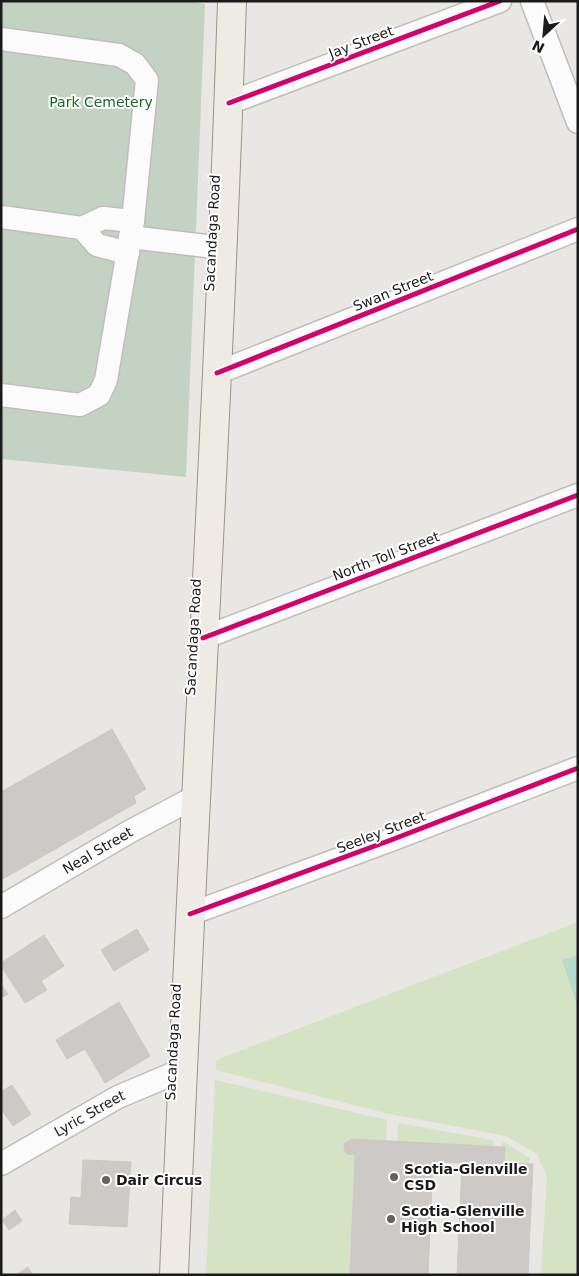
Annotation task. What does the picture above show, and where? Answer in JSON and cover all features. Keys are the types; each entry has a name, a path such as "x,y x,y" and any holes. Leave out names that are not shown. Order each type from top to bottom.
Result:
{"main road":[{"name":"Sacandaga Road","path":"174,1275 182,1070 223,248 232,1"}],"street":[{"name":"Jay Street","path":"229,103 500,1"},
{"path":"532,1 578,122"},
{"path":"1,39 119,55 135,64 147,80 130,237 106,380 99,395 80,405 1,395"},
{"path":"1,217 82,228 102,218 130,237"},
{"path":"82,228 97,245 130,237 223,248"},
{"name":"Swan Street","path":"217,373 578,229"},
{"name":"North Toll Street","path":"203,638 578,495"},
{"name":"Seeley Street","path":"190,914 578,768"},
{"name":"Neal Street","path":"1,907 129,832 197,796"},
{"name":"Lyric Street","path":"1,1164 118,1097 182,1070"}],"green space":[{"name":"Park Cemetery","path":"1,1 187,1 205,4 186,477 1,459"},
{"path":"578,922 578,1275 541,1275 547,1176 537,1154 506,1136 385,1113 216,1070 216,1060"},
{"path":"578,955 578,1008 562,960"},
{"path":"215,1080 387,1120 386,1141 352,1139 345,1143 347,1154 355,1155 350,1275 206,1275"},
{"path":"398,1123 493,1140 493,1147 397,1142"},
{"path":"502,1141 530,1158 529,1163 504,1163"}],"building":[{"path":"112,729 146,789 134,796 136,803 1,880 1,792"},
{"path":"137,929 149,950 114,971 101,950"},
{"path":"44,935 64,966 41,981 47,990 25,1003 1,966 1,963"},
{"path":"1,984 8,994 1,998"},
{"path":"119,1002 150,1056 105,1083 85,1049 67,1059 56,1040"},
{"path":"12,1085 31,1114 13,1126 1,1109 1,1092"},
{"name":"Scotia-Glenville High School","path":"352,1139 505,1147 504,1163 533,1164 528,1275 457,1275 462,1163 433,1162 428,1275 350,1275 355,1155 347,1154 344,1147 345,1143"},
{"name":"Dair Circus","path":"83,1160 131,1162 127,1227 69,1224 71,1197 81,1198"},
{"path":"15,1210 22,1221 9,1230 2,1220"},
{"path":"28,1267 33,1275 16,1275"}],"cycle path":[{"path":"229,103 500,1"},
{"path":"217,373 578,229"},
{"path":"203,638 578,495"},
{"path":"190,914 391,840 578,768"}],"place":[{"name":"Scotia-Glenville CSD","path":"394,1177"},
{"name":"Dair Circus","path":"106,1180"},
{"name":"Scotia-Glenville High School","path":"391,1219"}]}
